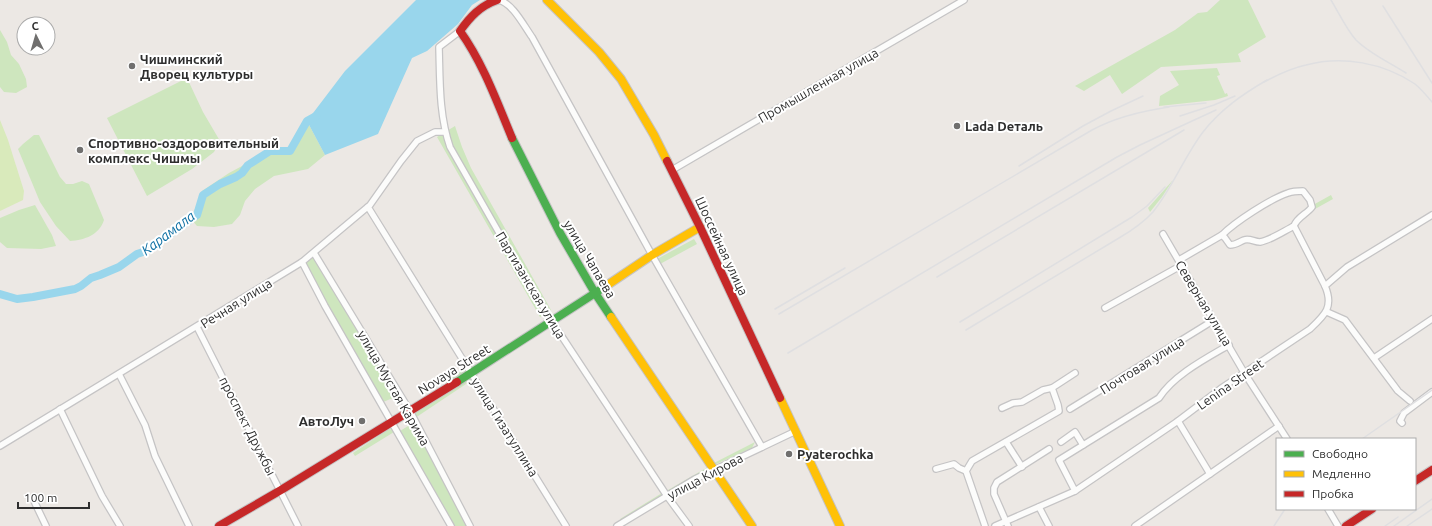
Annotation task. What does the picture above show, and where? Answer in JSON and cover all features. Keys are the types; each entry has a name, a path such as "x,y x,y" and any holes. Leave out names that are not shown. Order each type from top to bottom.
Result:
{"street":[{"path":"460,31 475,11 490,2 499,0 511,8 532,38 652,256 762,447"},
{"name":"Шоссейная улица","path":"548,0 599,52 621,79 654,135 700,227 840,526"},
{"name":"Промышленная улица","path":"672,170 964,0"},
{"name":"Партизанская улица","path":"460,31 439,47 440,98 445,132 450,147 551,320 667,496 689,526"},
{"name":"улица Чапаева","path":"460,31 468,42 488,80 514,143 560,233 595,293 752,526"},
{"name":"Речная улица","path":"0,446 302,262 368,207 417,141 435,132 445,132"},
{"path":"1105,308 1222,236 1234,225 1263,206 1288,193 1303,191 1310,200 1312,206 1310,210 1296,222 1294,226 1267,240 1259,242 1244,240 1235,245 1230,245 1222,236"},
{"name":"улица Гизатуллина","path":"368,207 566,526"},
{"path":"1325,286 1347,267 1432,215"},
{"path":"1294,226 1325,286 1328,298 1327,312 1345,320 1398,391 1410,401"},
{"name":"Novaya Street","path":"219,526 410,411 551,320 700,227"},
{"name":"Северная улица","path":"1163,234 1245,374 1286,438"},
{"name":"улица Мустая Карима","path":"314,252 410,411 470,526"},
{"name":"улица Мустая Карима","path":"302,262 325,306 451,526"},
{"name":"Lenina Street","path":"995,526 1007,523 1075,491 1223,387 1245,374 1310,329 1327,312"},
{"path":"1374,358 1432,319"},
{"name":"Почтовая улица","path":"1070,409 1214,320"},
{"name":"проспект Дружбы","path":"197,327 298,526"},
{"path":"1075,491 1059,460 1159,398 1164,389 1192,367 1229,345"},
{"path":"1002,408 1012,403 1022,402 1043,390 1052,388 1075,373"},
{"path":"119,374 145,425 155,456 189,526"},
{"path":"966,471 972,461 1058,411 1058,404 1052,388"},
{"path":"1402,423 1400,421 1404,413 1432,392"},
{"path":"60,409 102,496 120,526"},
{"path":"1178,420 1210,474"},
{"path":"1139,525 1279,426"},
{"name":"улица Кирова","path":"617,526 695,479 796,432"},
{"path":"1061,442 1075,432 1083,445"},
{"path":"1006,442 1022,467"},
{"path":"1007,523 994,494 994,488 997,482 1049,449"},
{"path":"936,470 954,464 966,471 985,526"},
{"path":"1416,480 1432,470"},
{"path":"35,503 46,526"},
{"path":"1039,507 1049,526"},
{"path":"1329,510 1338,526"},
{"path":"1346,526 1370,510"}],"green space":[{"path":"1220,0 1248,0 1266,37 1238,54 1241,62 1161,67 1122,94 1110,75 1084,91 1075,86 1175,30 1198,13 1207,12"},
{"path":"0,30 7,42 11,55 19,64 26,79 27,87 16,93 4,92 0,87"},
{"path":"1217,68 1220,75 1217,76 1225,94 1227,93 1228,96 1215,100 1159,106 1160,96 1179,85 1170,71"},
{"path":"187,78 203,112 220,141 214,152 192,169 147,196 107,118"},
{"path":"0,120 24,191 23,200 0,211"},
{"path":"307,121 325,155 308,169 274,176 255,189 245,201 240,215 232,224 214,227 197,226 191,219 202,191 229,173 270,151 290,151"},
{"path":"455,126 471,168 551,310 540,317 437,137"},
{"path":"34,135 39,135 60,177 66,184 73,184 82,181 89,184 104,220 99,229 91,236 70,241 56,226 40,202 18,149"},
{"path":"1173,180 1162,197 1150,212 1148,208"},
{"path":"1331,195 1333,199 1315,209 1313,205"},
{"path":"35,205 52,235 56,246 41,249 7,248 0,242 0,218"},
{"path":"694,239 697,244 660,264 657,259"},
{"path":"312,256 399,399 396,402 393,398 383,402 307,268 306,263"},
{"path":"466,368 466,373 447,385 445,382"},
{"path":"470,378 472,380 415,418 415,413"},
{"path":"413,423 469,526 454,526 400,431"},
{"path":"389,429 393,430 394,432 355,456 353,453"},
{"path":"755,442 752,448 714,465 712,464"},
{"path":"708,467 707,470 668,492 668,490"},
{"path":"662,493 661,497 622,521 620,519"}],"water":[{"path":"416,0 480,0 472,5 458,24 427,51 412,58 378,134 325,155 307,121 345,71"}],"waterway":[{"name":"Карамала","path":"0,294 17,299 75,289 91,278 119,267 137,254 146,251 197,215 203,195 220,184 236,177 242,173 248,165 270,151 290,151 307,121 316,116"}],"railway":[{"path":"1331,0 1352,36 1361,45 1373,54 1406,73"},
{"path":"1383,6 1432,83"},
{"path":"1264,82 1301,66 1320,62 1348,61 1376,66 1403,77 1422,90 1432,102"},
{"path":"966,330 1132,230 1141,223 1153,212 1167,192 1196,142 1217,116 1249,91 1267,80"},
{"path":"1019,166 1083,126 1143,96"},
{"path":"1180,116 1214,105 1235,96"},
{"path":"1164,107 1206,103"},
{"path":"779,314 1101,125 1129,115 1169,107"},
{"path":"788,353 1117,157 1216,110"},
{"path":"937,277 1184,130"},
{"path":"960,322 1132,217 1147,206 1165,187"},
{"path":"775,309 845,268"},
{"path":"1363,438 1432,390"},
{"path":"1394,526 1432,499"},
{"path":"1407,526 1432,509"},
{"path":"1274,526 1284,510"},
{"path":"1385,526 1398,517"}],"traffic: fast":[{"path":"512,138 560,233 595,293 611,317"},
{"path":"457,382 606,286"}],"traffic: slow":[{"path":"547,0 599,52 621,79 654,135 667,161"},
{"path":"606,286 652,255 700,227"},
{"path":"611,317 752,526"},
{"path":"780,398 840,526"}],"traffic: jam":[{"path":"497,0 485,5 476,12 460,31 483,69 512,138"},
{"path":"667,161 700,227 780,398"},
{"path":"219,526 281,490 457,382"},
{"path":"1416,480 1432,470"},
{"path":"1346,526 1370,510"}],"place":[{"name":"Чишминский Дворец культуры","path":"132,66"},
{"name":"Lada Dеталь","path":"957,126"},
{"name":"Спортивно-оздоровительный комплекс Чишмы","path":"80,150"},
{"name":"АвтоЛуч","path":"362,421"},
{"name":"Pyaterochka","path":"789,454"}]}
